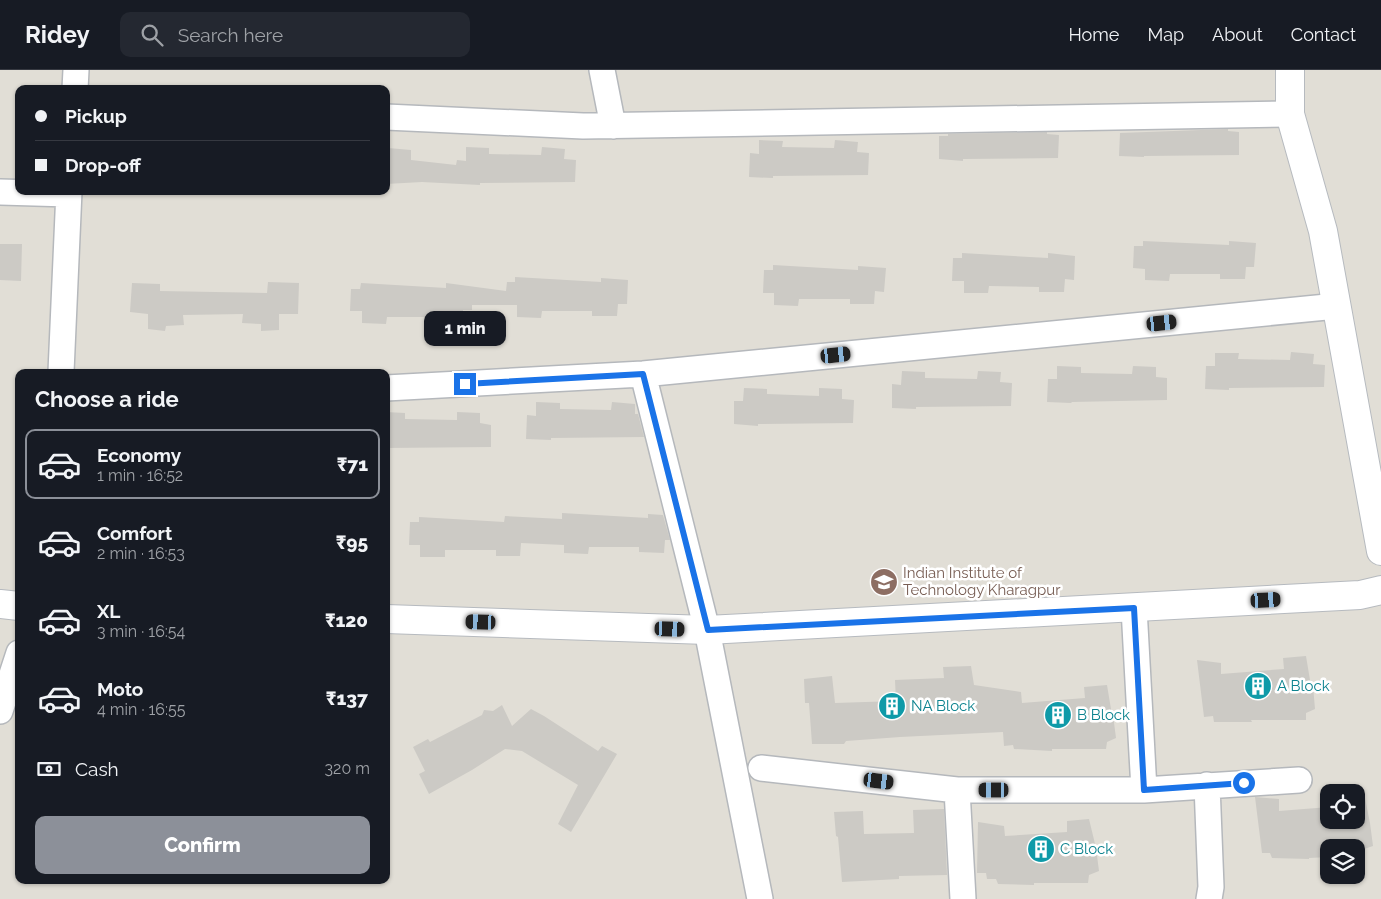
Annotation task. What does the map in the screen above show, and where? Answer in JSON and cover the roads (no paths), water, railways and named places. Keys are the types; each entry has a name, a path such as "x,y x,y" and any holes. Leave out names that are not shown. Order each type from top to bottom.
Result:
{"street":[{"path":"74,85 76,70"},
{"path":"602,70 613,126"},
{"path":"1290,70 1290,114 1323,232 1381,550"},
{"path":"390,117 613,126 1290,114"},
{"path":"0,192 15,192"},
{"path":"60,369 69,195"},
{"path":"390,388 643,374 1337,306"},
{"path":"643,374 708,630 760,899"},
{"path":"390,618 708,630 1134,608 1360,594 1381,590"},
{"path":"0,604 15,606"},
{"path":"1134,608 1144,790"},
{"path":"0,711 15,665"},
{"path":"761,768 957,790 1144,790 1299,780"},
{"path":"1207,785 1211,887 1209,899"},
{"path":"957,790 963,899"}],"place":[{"name":"Indian Institute of Technology Kharagpur","path":"884,582"},
{"name":"A Block","path":"1258,686"},
{"name":"NA Block","path":"892,706"},
{"name":"B Block","path":"1058,715"},
{"name":"C Block","path":"1041,849"}]}
